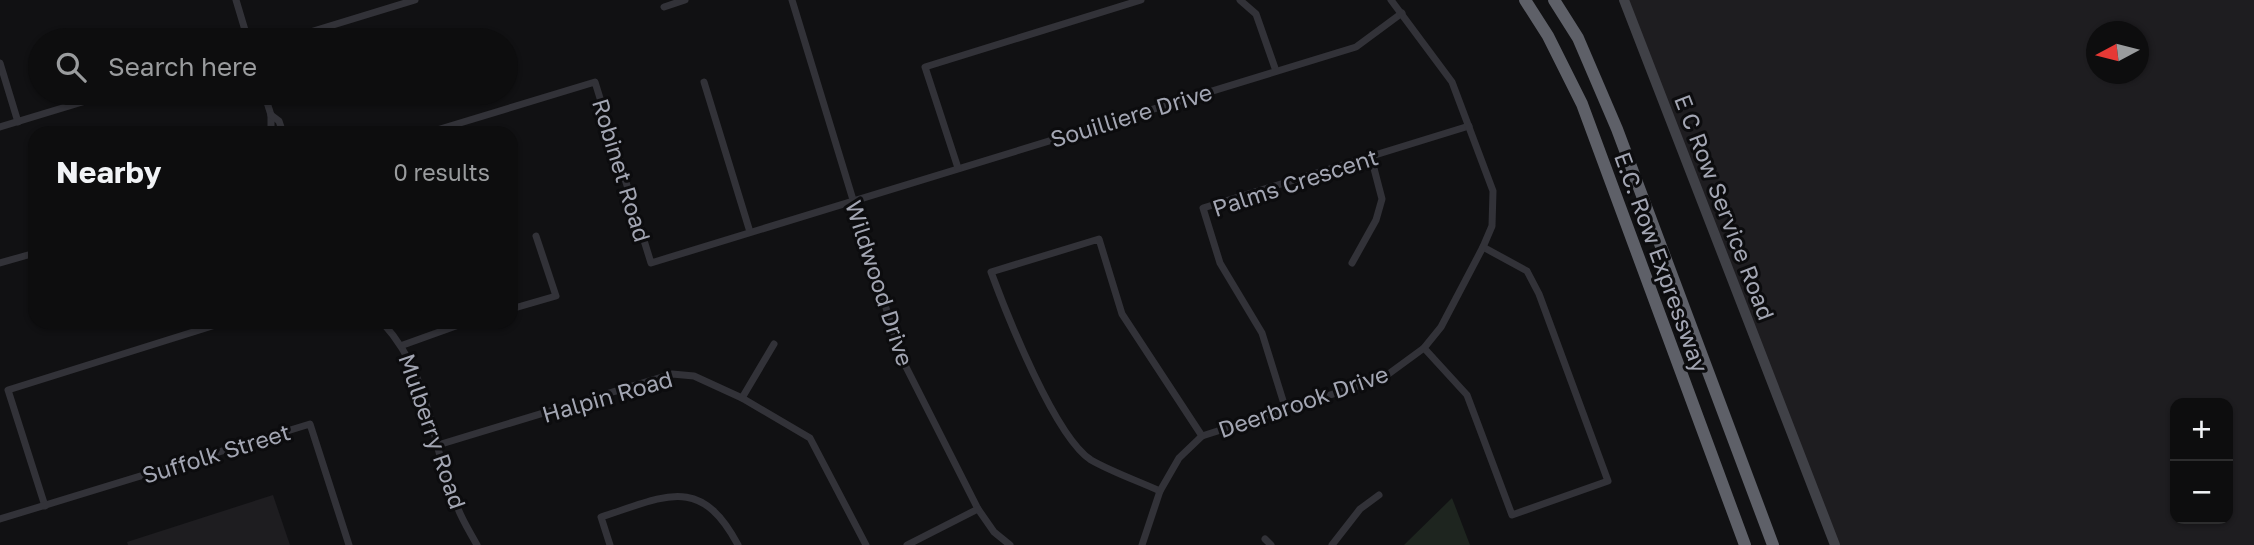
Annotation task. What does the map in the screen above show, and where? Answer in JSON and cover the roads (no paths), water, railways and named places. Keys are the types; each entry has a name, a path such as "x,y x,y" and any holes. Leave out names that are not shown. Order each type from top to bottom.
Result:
{"highway":[{"name":"E.C. Row Expressway","path":"1525,0 1548,36 1582,104 1745,545"},
{"name":"E.C. Row Expressway","path":"1554,0 1578,38 1618,130 1773,545"}],"street":[{"path":"236,0 244,28"},
{"path":"323,28 415,0"},
{"path":"664,7 685,0"},
{"name":"Wildwood Drive","path":"792,0 901,357 978,509 994,532 1010,545"},
{"path":"958,168 925,67 1141,0"},
{"path":"1240,0 1256,14 1276,71"},
{"name":"Deerbrook Drive","path":"1142,545 1160,491 1179,458 1202,436 1285,407 1383,378 1424,348 1441,327 1483,247 1492,226 1493,191 1469,126 1452,82 1391,0"},
{"name":"E C Row Service Road","path":"1624,0 1835,545"},
{"name":"Souilliere Drive","path":"852,201 1356,47 1402,13"},
{"path":"0,62 18,122"},
{"name":"Robinet Road","path":"449,126 595,82 650,263 852,201"},
{"path":"704,82 750,232"},
{"path":"0,127 73,105"},
{"path":"268,105 271,126"},
{"path":"271,115 281,126"},
{"name":"Palms Crescent","path":"1285,407 1262,333 1220,263 1203,208 1469,126"},
{"path":"1352,263 1376,220 1382,200 1371,157"},
{"path":"518,307 556,296 536,236"},
{"path":"1160,491 1091,459 1073,444 1014,335 991,272 1099,239 1122,314 1202,436"},
{"path":"1424,348 1467,395 1512,515 1608,481 1539,294 1527,271 1483,247"},
{"path":"0,264 28,255"},
{"path":"45,506 9,390 203,329"},
{"name":"Mulberry Road","path":"388,329 403,345 415,368 456,505 477,545"},
{"path":"403,345 442,329"},
{"path":"742,398 774,344"},
{"name":"Halpin Road","path":"438,445 672,374 694,376 742,398 810,438 866,545"},
{"name":"Suffolk Street","path":"0,519 310,424 349,545"},
{"path":"610,545 601,517 670,495 690,496 707,505 724,519 738,545"},
{"path":"1332,545 1360,509 1379,495"},
{"path":"907,545 978,509"}]}
